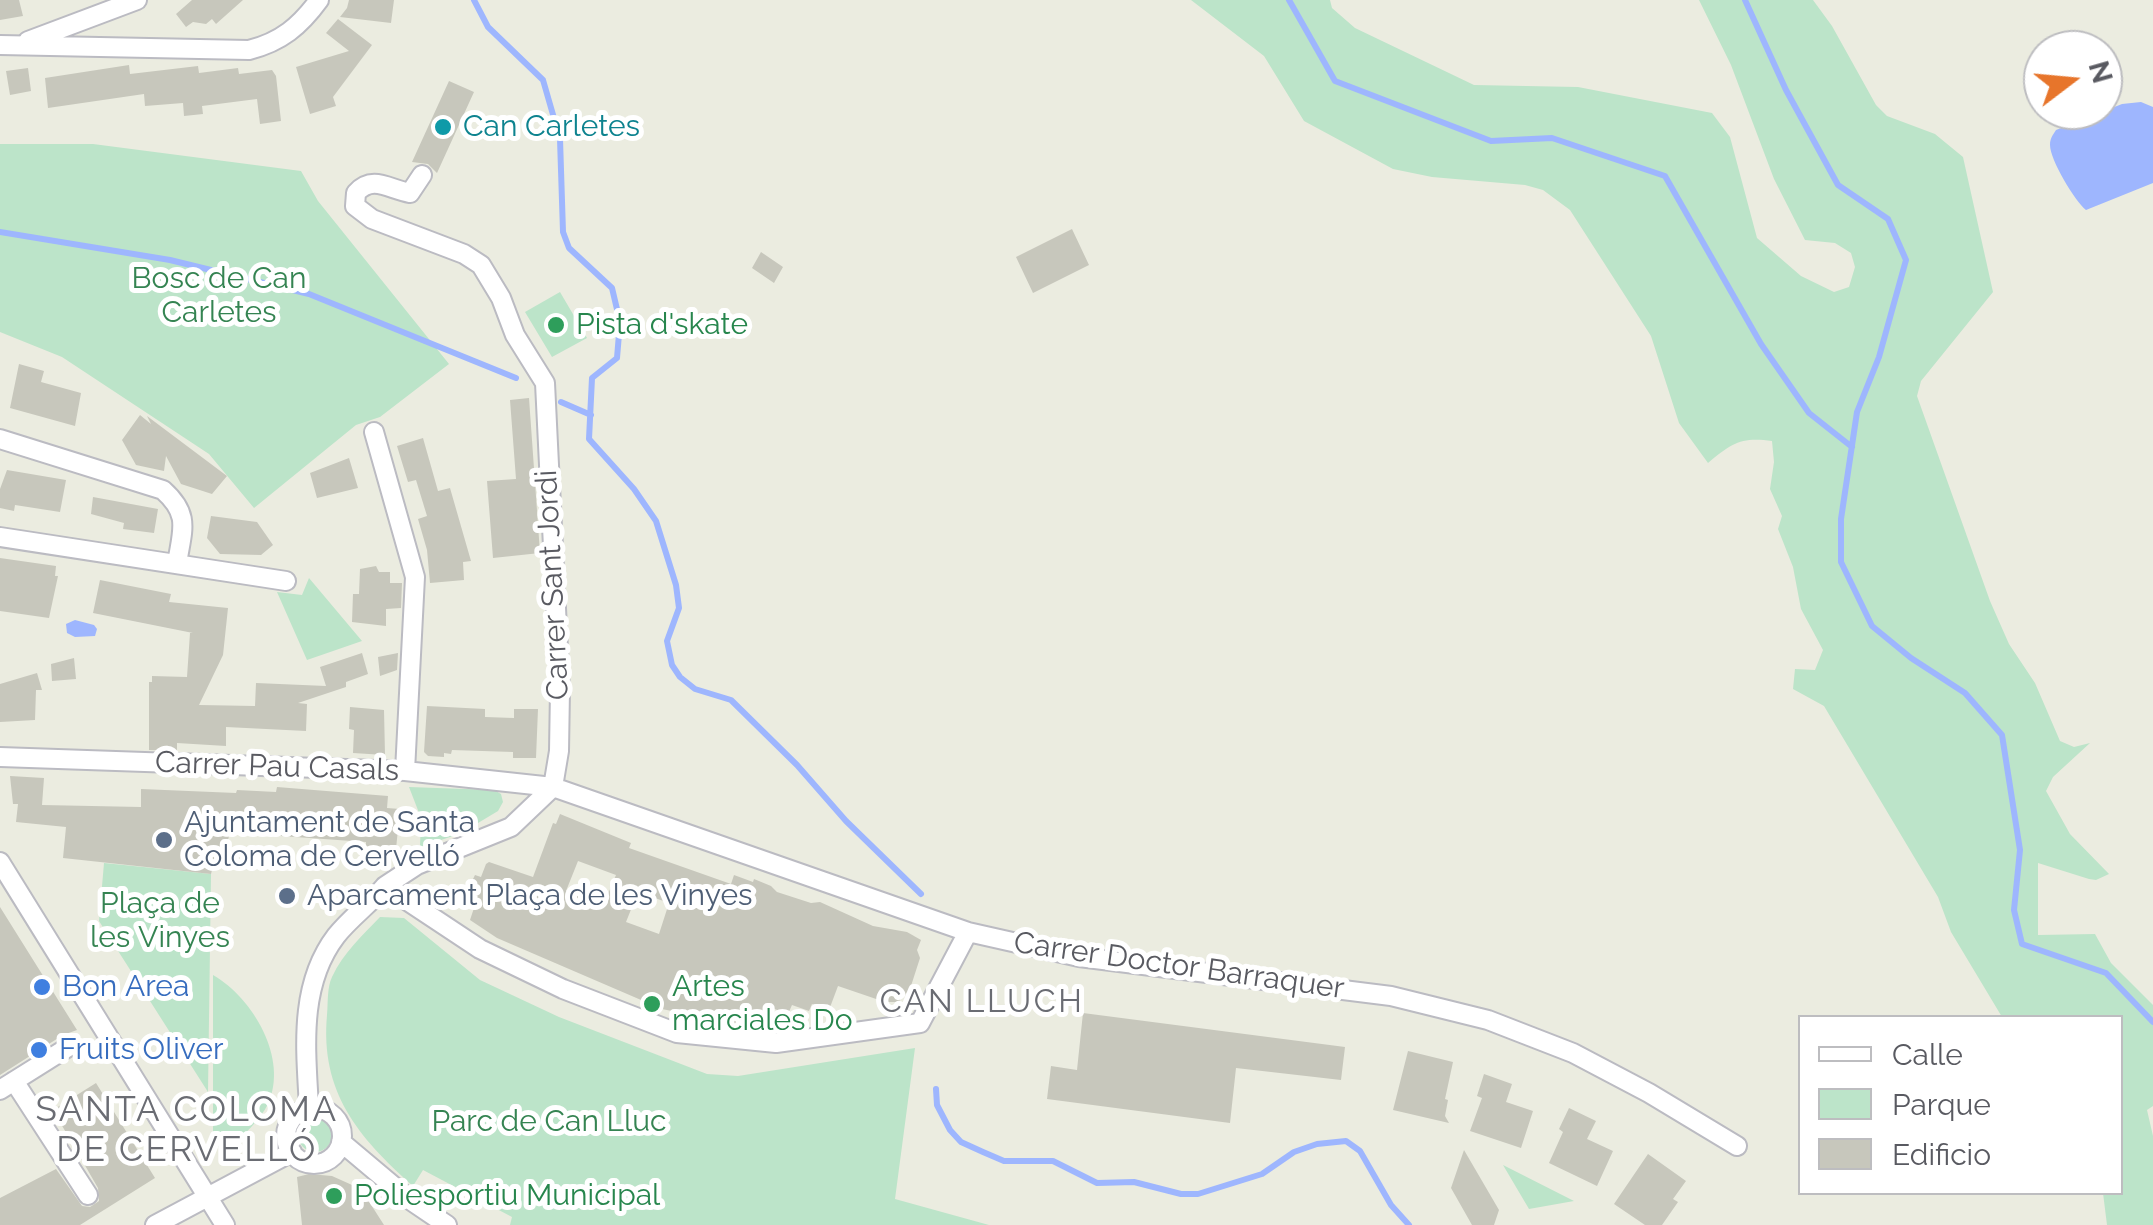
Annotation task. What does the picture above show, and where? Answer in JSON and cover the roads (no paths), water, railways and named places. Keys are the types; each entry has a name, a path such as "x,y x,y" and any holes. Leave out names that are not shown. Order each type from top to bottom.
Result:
{"street":[{"path":"9,45 137,0"},
{"path":"9,45 249,50 271,44 293,30 319,0"},
{"name":"Carrer Sant Jordi","path":"422,175 410,193 380,183 366,184 356,193 355,206 372,219 481,264 515,334 545,383 560,690 559,751 553,787"},
{"path":"374,432 415,577 406,772"},
{"path":"0,440 163,490 182,510 184,521 176,564"},
{"path":"0,538 286,580"},
{"name":"Carrer Pau Casals","path":"0,757 406,772 553,787"},
{"path":"309,1108 305,1030 315,978 336,936 384,886 417,865 511,827 553,787"},
{"name":"Carrer Doctor Barraquer","path":"553,787 968,932 1079,956 1390,996 1448,1008 1574,1053 1649,1092 1737,1146"},
{"path":"0,862 225,1225"},
{"path":"384,886 480,948 563,990 677,1033 776,1043 920,1022 968,932"},
{"path":"70,1046 7,1085 88,1195"},
{"path":"309,1108 318,1108 334,1117 342,1133 341,1142 331,1157 306,1162 288,1144 288,1125 293,1117 309,1108"},
{"path":"341,1142 447,1225"},
{"path":"155,1225 292,1152"}],"water":[{"path":"2141,102 2153,107 2153,183 2086,210 2058,170 2051,152 2052,137 2056,130 2123,130 2123,104"},
{"path":"75,620 94,625 95,636 75,637 67,633 66,624"}],"waterway":[{"path":"474,0 488,27 543,80 560,139 563,232 569,248 612,288 620,322 617,358 592,378 589,439 634,489 656,521 679,608 667,641 672,665 695,689 731,700 921,894"},
{"path":"1289,0 1335,81 1491,141 1552,138 1665,176 1761,344 1809,413 1852,447"},
{"path":"1745,0 1786,90 1838,185 1888,219 1906,260 1879,357 1857,412 1841,519 1841,562 1872,626 1911,658 1965,693 2002,735 2020,850 2014,910 2022,944 2106,973 2153,1022"},
{"path":"0,232 170,260 309,294 516,378"},
{"path":"561,402 591,415"},
{"path":"936,1089 937,1105 950,1130 961,1142 983,1152 1004,1161 1053,1161 1097,1183 1134,1182 1181,1194 1198,1194 1262,1174 1294,1152 1317,1144 1346,1141 1360,1151 1391,1205 1409,1225"}],"place":[{"name":"Can Carletes","path":"443,127"},
{"name":"Pista d'skate","path":"556,325"},
{"name":"Ajuntament de Santa Coloma de Cervelló","path":"164,840"},
{"name":"Aparcament Plaça de les Vinyes","path":"287,896"},
{"name":"Bon Area","path":"42,987"},
{"name":"Artes marciales Do","path":"652,1004"},
{"name":"Fruits Oliver","path":"39,1050"},
{"name":"Poliesportiu Municipal","path":"334,1196"}],"district":[{"name":"CAN LLUCH","path":"982,1002"},
{"name":"SANTA COLOMA DE CERVELLÓ","path":"187,1130"}],"park label":[{"name":"Bosc de Can Carletes","path":"219,296"},
{"name":"Plaça de les Vinyes","path":"160,921"},
{"name":"Parc de Can Lluc","path":"549,1122"}]}
